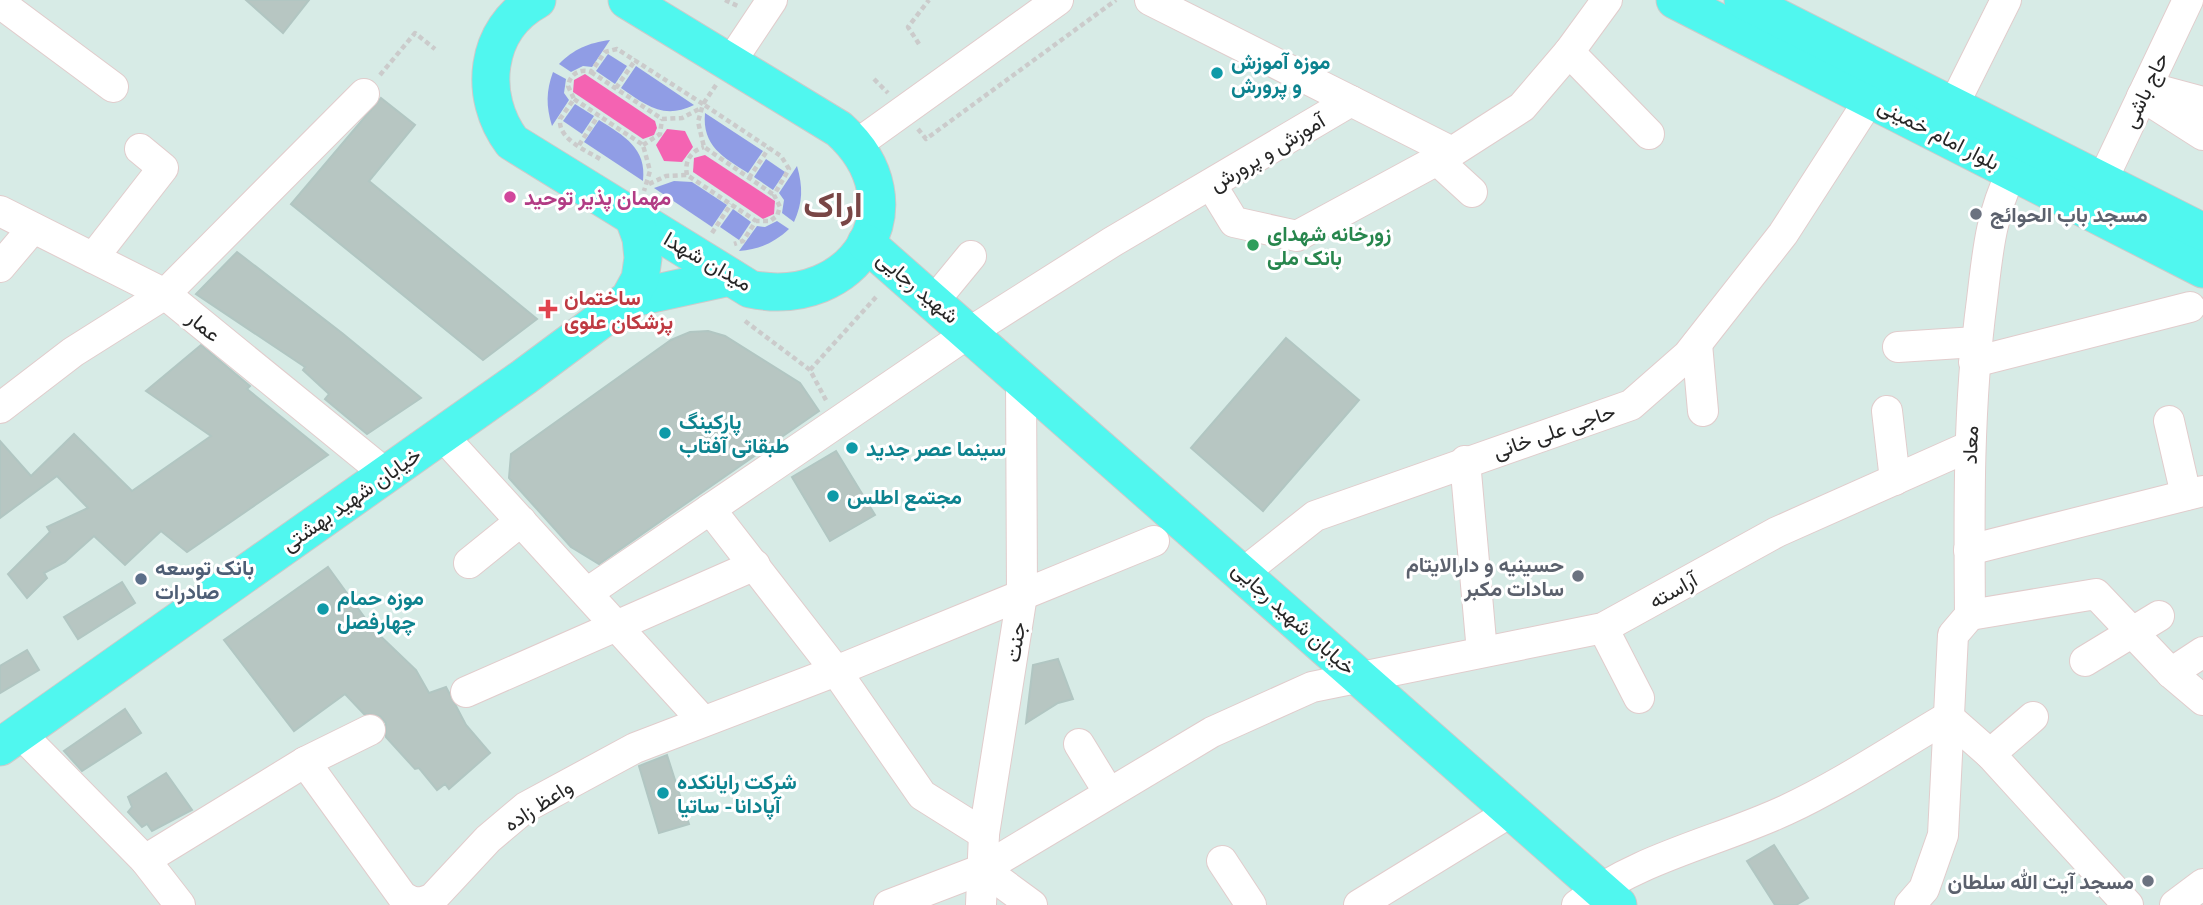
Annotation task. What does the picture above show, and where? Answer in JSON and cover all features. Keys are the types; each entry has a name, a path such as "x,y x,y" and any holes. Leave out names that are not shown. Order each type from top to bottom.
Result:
{"main road":[{"name":"میدان شهدا","path":"529,2 501,36 489,79 490,96 501,127 512,142 641,198 727,259 750,289 774,294 797,292 820,286 839,275 866,243 873,227 876,185 869,163 856,145 839,130 627,0"},
{"name":"بلوار امام خمینی","path":"1675,0 2203,268"},
{"name":"بلوار امام خمینی","path":"1743,0 2203,232"},
{"path":"629,299 640,279 643,258 641,198"},
{"name":"شهید رجایی","path":"866,243 970,332"},
{"path":"629,299 727,259"},
{"name":"خیابان شهید بهشتی","path":"7,739 442,435 629,299"},
{"name":"خیابان شهید رجایی","path":"970,332 1512,811 1598,899"}],"street":[{"path":"730,63 772,0"},
{"path":"856,145 1058,0"},
{"path":"1150,0 1351,101 1445,156 1472,192"},
{"path":"1212,186 1234,222 1297,236 1445,156 1514,112 1569,52 1607,0"},
{"path":"1953,106 2006,0"},
{"name":"حاج باشی","path":"2102,181 2188,0"},
{"path":"0,3 113,87"},
{"path":"1569,52 1649,134"},
{"path":"2144,91 2203,102"},
{"path":"2144,91 2203,135"},
{"path":"0,408 73,352 165,293 290,155 364,94"},
{"name":"حاجی علی خانی","path":"1243,573 1315,516 1465,461 1631,405 1697,344 1783,234 1870,99"},
{"name":"آموزش و پرورش","path":"587,593 1108,236 1212,186 1351,101"},
{"path":"93,258 163,168 140,149"},
{"name":"معاد","path":"1970,615 1968,447 1975,352 1993,217 2012,171"},
{"name":"عمار","path":"0,211 165,293 301,418 386,474"},
{"path":"0,267 33,228"},
{"path":"934,300 971,256"},
{"path":"1898,347 1975,352 2189,307"},
{"path":"1697,344 1703,411"},
{"name":"جنت","path":"981,905 984,834 1022,595 1021,376"},
{"path":"1887,411 1895,480"},
{"path":"1969,550 2195,493 2169,421"},
{"path":"442,435 703,721"},
{"name":"آراسته","path":"888,905 983,869 1212,732 1312,687 1603,628 1777,532 1968,447"},
{"path":"1465,461 1482,652"},
{"path":"710,509 836,671 922,795 984,834"},
{"path":"470,563 521,521"},
{"name":"واعظ زاده","path":"305,762 402,896 410,902 422,903 433,898 488,839 526,807 635,748 836,671 1154,541"},
{"path":"466,692 755,565"},
{"path":"1910,905 1924,889 1943,835 1953,635 1970,615 2096,594 2171,673 2203,700"},
{"path":"2085,661 2159,616"},
{"path":"1603,628 1639,698"},
{"path":"2171,673 2203,652"},
{"path":"1948,717 1990,754 2128,905"},
{"path":"1598,899 1787,810 1948,717"},
{"path":"1990,754 2033,717"},
{"path":"145,860 305,762 370,730"},
{"path":"7,739 145,860 180,905"},
{"path":"1079,744 1109,793"},
{"path":"1359,905 1512,811"},
{"path":"1222,861 1251,905"},
{"path":"983,869 1032,905"},
{"path":"2175,905 2203,884"}],"path":[{"path":"919,44 908,27 929,0"},
{"path":"926,139 1116,0"},
{"path":"364,94 415,33 435,49"},
{"path":"592,72 610,49 624,51 701,106 769,148 787,162 789,169 774,195"},
{"path":"616,89 636,59"},
{"path":"701,106 698,128 704,147 774,195 780,207 777,216 770,222 756,221 687,175 666,176 648,185 650,165 643,145 574,99 568,86 571,77 583,71 592,72 662,119 682,118 701,106 730,63"},
{"path":"574,99 559,124 561,131 601,160"},
{"path":"579,145 598,116"},
{"path":"643,145 660,134 662,119"},
{"path":"687,175 688,159 704,147"},
{"path":"750,177 769,148"},
{"path":"711,234 731,205"},
{"path":"727,259 731,245 743,242 756,221"},
{"path":"700,227 718,238"},
{"path":"810,370 876,297"},
{"path":"745,321 810,370 837,422"}],"shaded area":[{"path":"610,40 592,67 583,66 571,72 559,64 582,48"},
{"path":"608,54 627,66 615,84 596,71"},
{"path":"636,66 694,105 664,111 647,105 621,88"},
{"path":"553,72 566,79 564,93 569,100 552,126 548,99"},
{"path":"585,74 655,121 657,128 654,135 643,139 573,92 574,80"},
{"path":"575,104 594,116 582,134 563,121"},
{"path":"705,113 763,151 748,173 716,149 707,134"},
{"path":"599,120 632,144 641,160 643,181 584,142"},
{"path":"667,129 685,131 693,147 682,162 664,161 656,145"},
{"path":"705,155 775,201 774,214 763,219 693,172 694,158"},
{"path":"766,159 785,172 773,190 754,177"},
{"path":"797,166 801,194 794,222 782,213 784,200 779,193"},
{"path":"674,181 692,182 727,205 712,227 654,188"},
{"path":"733,209 751,222 739,240 720,227"},
{"path":"777,221 789,229 766,244 739,251 757,226 765,227"}],"building":[{"path":"246,0 309,0 283,33"},
{"path":"381,98 415,125 369,181 537,319 483,360 291,204"},
{"path":"237,252 421,398 367,434 325,399 329,394 303,370 305,367 196,294"},
{"name":"پارکینگ طبقاتی آفتاب","path":"708,331 725,336 800,383 819,411 599,564 571,547 509,478 511,454 671,340 690,332"},
{"path":"1286,338 1359,400 1263,511 1191,448"},
{"path":"201,345 250,386 247,389 328,455 187,552 161,531 125,565 94,536 65,562 44,573 47,578 27,598 8,574 50,532 47,527 88,508 57,476 0,518 0,441 31,476 74,434 132,491 211,436 146,391"},
{"name":"مجتمع اطلس","path":"836,451 875,515 830,541 792,477"},
{"path":"328,567 373,629 416,670 429,693 446,687 466,725 490,753 449,789 445,784 437,790 419,768 415,769 386,737 386,723 380,716 364,714 345,694 294,731 224,640"},
{"path":"122,582 135,603 78,639 64,617"},
{"path":"27,650 39,670 0,693 0,666"},
{"path":"1058,659 1073,699 1058,703 1026,723 1033,665"},
{"path":"125,709 141,733 82,771 64,751"},
{"name":"شرکت رایانکده آپادانا - ساتیا","path":"667,755 689,824 659,833 639,766"},
{"path":"166,773 192,810 152,831 147,824 142,827 128,812 132,807 128,797"},
{"path":"1774,845 1808,898 1796,905 1775,905 1747,861"}],"place":[{"name":"موزه آموزش و پرورش","path":"1217,73"},
{"name":"مهمان پذیر توحید","path":"510,197"},
{"name":"مسجد باب الحوائج","path":"1976,214"},
{"name":"زورخانه شهدای بانک ملی","path":"1253,245"},
{"name":"ساختمان پزشکان علوی","path":"548,309"},
{"name":"پارکینگ طبقاتی آفتاب","path":"665,433"},
{"name":"سینما عصر جدید","path":"852,448"},
{"name":"مجتمع اطلس","path":"833,496"},
{"name":"حسینیه و دارالایتام سادات مکبر","path":"1578,576"},
{"name":"بانک توسعه صادرات","path":"141,579"},
{"name":"موزه حمام چهارفصل","path":"323,609"},
{"name":"شرکت رایانکده آپادانا - ساتیا","path":"663,793"},
{"name":"مسجد آیت الله سلطان","path":"2148,881"}],"district":[{"name":"اراک","path":"833,204"}]}
